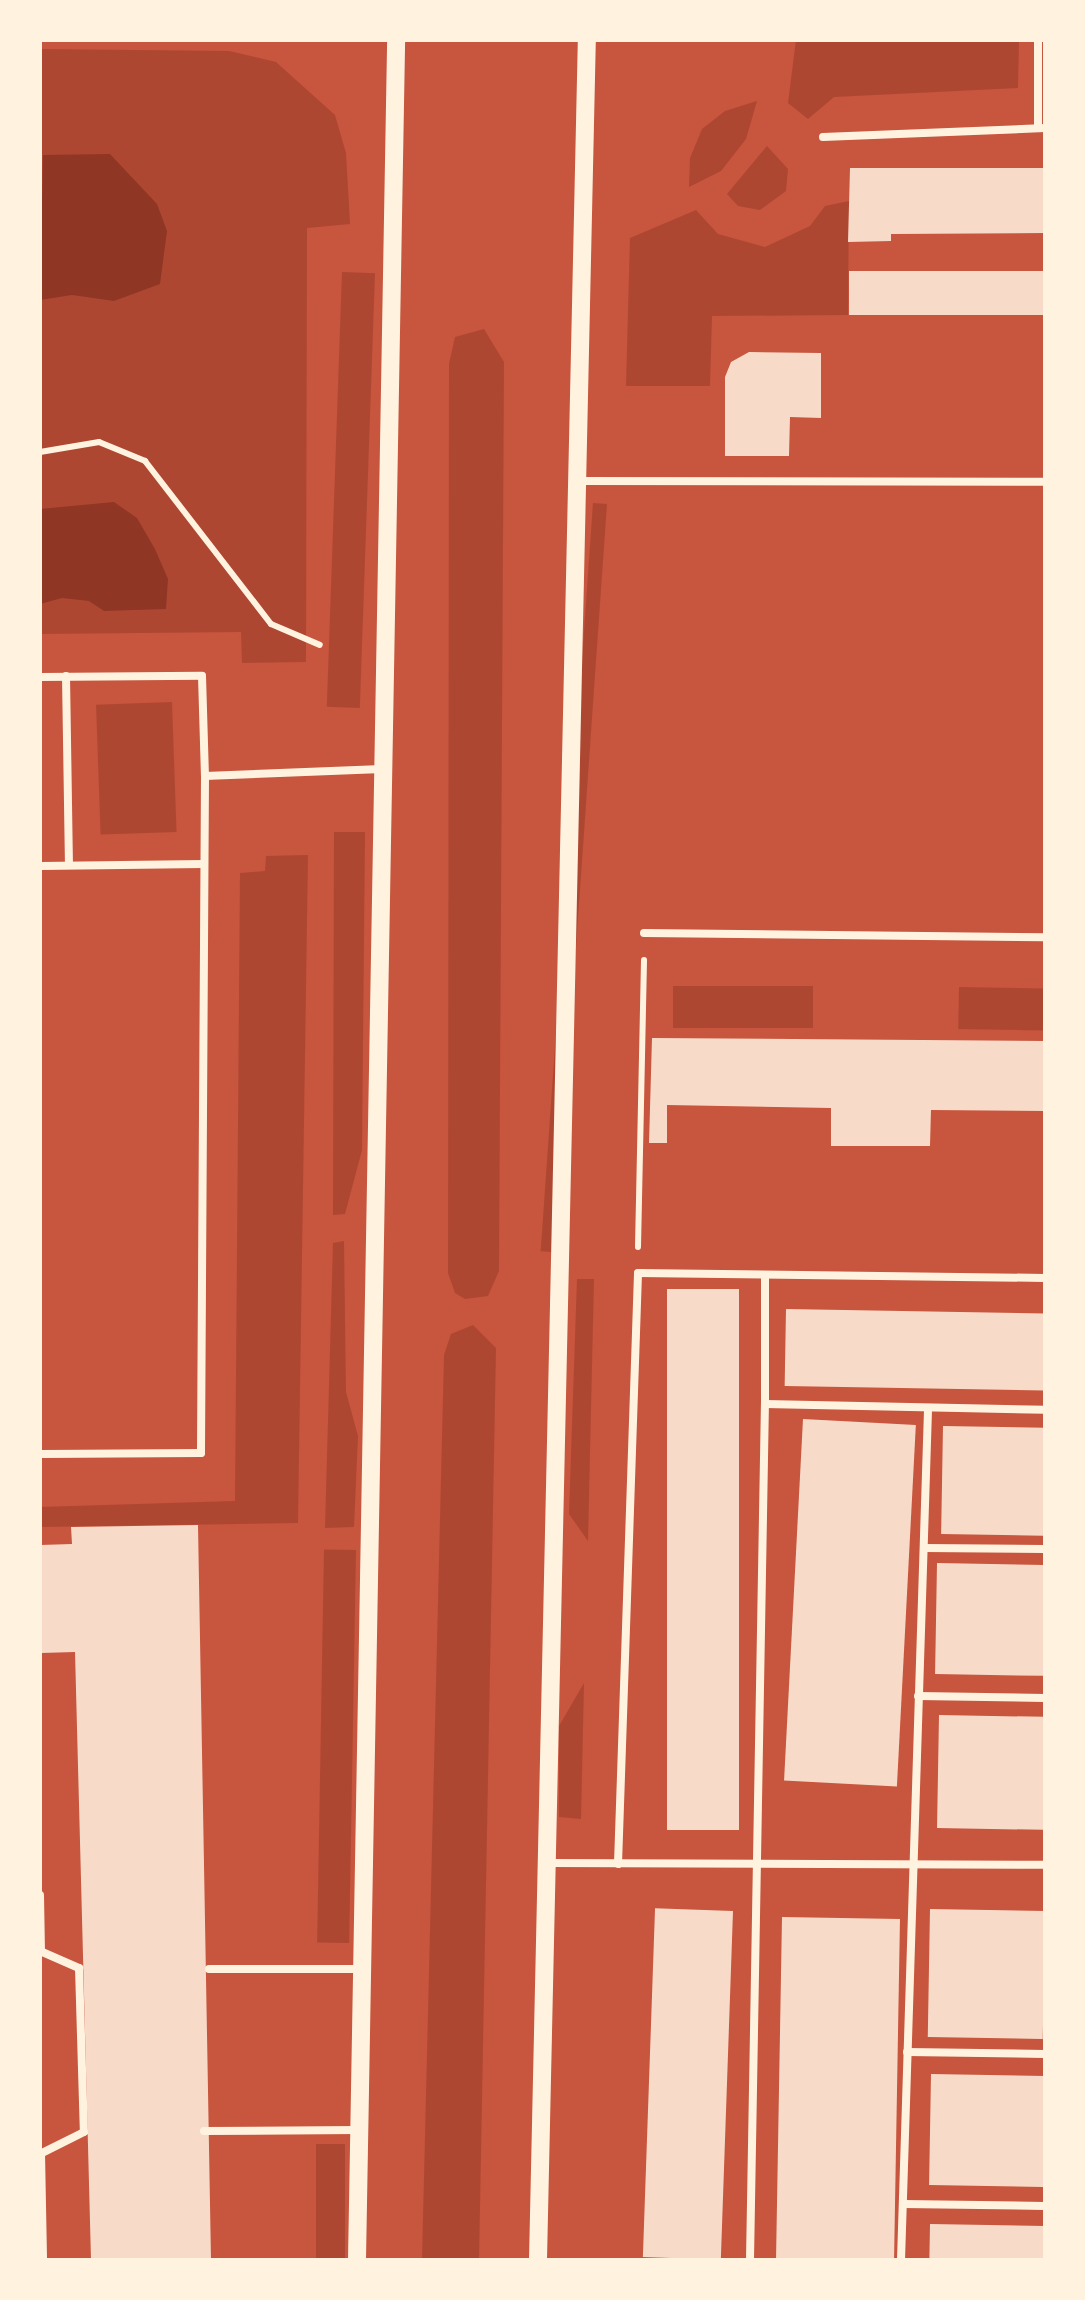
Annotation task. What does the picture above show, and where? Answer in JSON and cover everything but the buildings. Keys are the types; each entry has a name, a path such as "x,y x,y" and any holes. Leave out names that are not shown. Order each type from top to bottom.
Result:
{"street":[{"path":"357,2260 396,40"},
{"path":"538,2260 542,1863 587,40"}],"lane":[{"path":"823,137 1041,128 1038,40"},
{"path":"574,481 1045,482"},
{"path":"40,676 202,676 205,776 201,1453 40,1454"},
{"path":"66,676 69,866"},
{"path":"205,776 382,769"},
{"path":"40,866 204,864"},
{"path":"644,933 1045,937"},
{"path":"618,1864 638,1274 1045,1278"},
{"path":"750,2260 754,1865 766,1404 764,1276"},
{"path":"766,1404 1045,1410"},
{"path":"901,2260 928,1408"},
{"path":"924,1548 1045,1548"},
{"path":"918,1696 1045,1698"},
{"path":"542,1863 1045,1865"},
{"path":"40,1895 40,1951 79,1968 84,2132 41,2154 43,2260"},
{"path":"209,1969 362,1969"},
{"path":"908,2052 1045,2054"},
{"path":"204,2131 359,2130"},
{"path":"903,2204 1045,2206"}],"path":[{"path":"40,452 98,442 145,461 271,624 320,645"},
{"path":"638,1274 644,933"}],"shaded area":[{"path":"796,40 1019,40 1018,88 834,97 808,119 788,103"},
{"path":"40,49 229,51 276,62 335,115 346,153 350,224 307,228 306,662 242,663 241,632 40,634"},
{"path":"757,101 746,139 721,171 689,187 690,158 702,129 725,111"},
{"path":"767,146 788,169 786,191 760,210 738,206 727,194"},
{"path":"110,154 157,204 167,231 160,284 114,301 72,295 40,300 43,155"},
{"path":"849,201 848,315 712,316 710,386 626,386 630,238 696,210 718,234 765,247 810,226 825,206"},
{"path":"342,272 375,273 360,708 327,707"},
{"path":"484,329 504,362 499,1271 488,1296 465,1299 455,1293 448,1273 449,364 455,337"},
{"path":"114,502 137,518 155,549 168,579 166,609 104,611 89,601 62,598 40,604 40,509"},
{"path":"593,503 607,504 555,1252 541,1251"},
{"path":"172,702 177,832 101,835 96,705"},
{"path":"334,832 365,832 362,1150 345,1214 333,1215"},
{"path":"308,855 298,1523 40,1527 40,1507 235,1501 240,873 265,871 266,856"},
{"path":"673,986 813,986 813,1028 673,1028"},
{"path":"959,987 1045,989 1044,1030 958,1029"},
{"path":"344,1241 346,1392 358,1436 354,1527 325,1528 333,1243"},
{"path":"577,1279 594,1279 588,1541 569,1514"},
{"path":"473,1325 496,1348 479,2260 422,2260 444,1355 451,1334"},
{"path":"324,1549 356,1550 349,1943 317,1942"},
{"path":"584,1683 581,1819 559,1817 559,1726"},
{"path":"316,2144 345,2144 345,2260 316,2260"}]}
